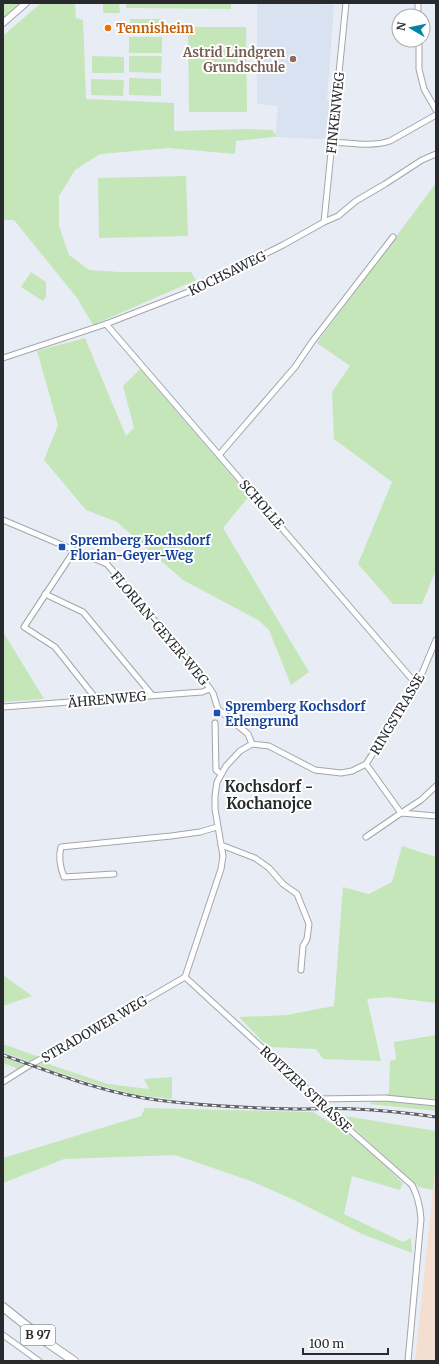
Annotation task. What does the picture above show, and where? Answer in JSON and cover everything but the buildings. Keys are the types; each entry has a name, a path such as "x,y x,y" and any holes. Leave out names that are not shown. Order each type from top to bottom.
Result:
{"main road":[{"name":"B 97","path":"3,1307 48,1343 74,1361"}],"street":[{"path":"3,24 26,3"},
{"name":"FINKENWEG","path":"324,222 346,3"},
{"path":"419,48 419,69 424,89 436,110"},
{"path":"333,142 372,144 390,141 436,115"},
{"name":"KOCHSAWEG","path":"3,358 106,324 191,291 338,216 356,201 422,160 436,154"},
{"path":"219,455 295,367 312,342 393,237"},
{"name":"SCHOLLE","path":"106,324 417,685"},
{"name":"FLORIAN-GEYER-WEG","path":"3,520 107,564 198,672 213,693 218,709 248,734 252,744"},
{"path":"74,551 44,594 24,627 55,647 97,700"},
{"path":"44,594 83,612 152,695"},
{"name":"RINGSTRASSE","path":"366,764 417,685 436,640"},
{"name":"ÄHRENWEG","path":"3,707 202,692 210,689"},
{"path":"215,723 216,770 221,774"},
{"path":"185,977 221,870 223,856 215,809 215,796 218,782 226,766 240,751 252,744 269,746 315,770 341,773 352,771 366,764 401,813 436,816"},
{"path":"366,837 421,800 436,786"},
{"path":"114,874 64,878 59,856 61,847 171,836 218,828"},
{"path":"221,845 255,858 269,868 283,884 297,894 310,924 304,946 301,970"},
{"name":"STRADOWER WEG","path":"3,1082 30,1065 185,977"},
{"name":"ROITZER STRASSE","path":"185,977 318,1099 326,1109 412,1185 417,1193 421,1219 408,1361"},
{"path":"318,1099 385,1098 436,1103"},
{"path":"3,1335 39,1361"}],"shaded area":[{"name":"Astrid Lindgren Grundschule","path":"257,3 334,5 327,100 330,101 326,137 322,139 275,137 278,106 257,104"},
{"path":"3,1052 31,1062 25,1065 3,1057"},
{"path":"436,1156 436,1361 415,1361 433,1190"}],"green space":[{"path":"3,3 24,3 3,20"},
{"path":"41,3 75,3 76,18 83,20 86,99 174,103 174,131 247,129 272,130 276,135 274,137 236,141 235,154 169,148 100,154 75,170 59,196 59,226 69,255 89,270 120,272 191,272 196,280 93,325 77,298 14,220 3,220 3,36"},
{"path":"103,3 119,3 120,13 103,13"},
{"path":"126,3 232,3 231,9 126,8"},
{"path":"130,19 163,19 162,35 130,34"},
{"path":"188,27 246,27 247,112 189,112"},
{"path":"129,37 162,37 162,53 129,53"},
{"path":"92,56 124,57 124,73 92,73"},
{"path":"129,56 162,56 161,73 129,72"},
{"path":"129,78 161,79 161,96 129,95"},
{"path":"91,79 124,80 123,96 91,95"},
{"path":"186,176 188,236 99,238 98,178"},
{"path":"436,183 436,570 422,604 393,604 358,564 392,482 334,439 332,392 350,366 317,343"},
{"path":"31,272 46,282 46,297 43,301 21,287"},
{"path":"85,338 126,436 134,428 123,386 140,369 249,496 223,528 309,672 291,685 269,630 258,620 183,580 117,522 86,510 44,460 58,425 37,351"},
{"path":"3,633 5,635 44,699 3,702"},
{"path":"402,846 436,857 436,1003 388,997 367,999 381,1061 323,1059 316,1049 268,1047 239,1017 287,1015 334,1006 343,887 369,894 392,882"},
{"path":"3,975 32,996 3,1006"},
{"path":"436,1035 436,1111 369,1104 389,1093 390,1061 396,1059 394,1042"},
{"path":"3,1044 39,1057 31,1062 3,1052"},
{"path":"3,1057 25,1065 18,1069 3,1063"},
{"path":"45,1060 51,1065 108,1084 149,1089 144,1079 172,1077 172,1099 136,1095 95,1084 36,1065"},
{"path":"145,1108 313,1112 347,1133 375,1156 403,1183 400,1190 352,1176 344,1214 403,1242 411,1238 412,1253 362,1234 294,1200 251,1181 175,1155 64,1159 3,1183 3,1158 141,1116"},
{"path":"339,1115 436,1131 436,1156 433,1190 419,1187"}],"railway":[{"path":"3,1055 117,1093 157,1100 244,1107 364,1109 436,1117"}],"place":[{"name":"Tennisheim","path":"108,28"},
{"name":"Astrid Lindgren Grundschule","path":"293,59"},
{"name":"Spremberg Kochsdorf Florian-Geyer-Weg","path":"62,547"},
{"name":"Spremberg Kochsdorf Erlengrund","path":"217,713"}],"district":[{"name":"Kochsdorf - Kochanojce","path":"269,796"}]}
